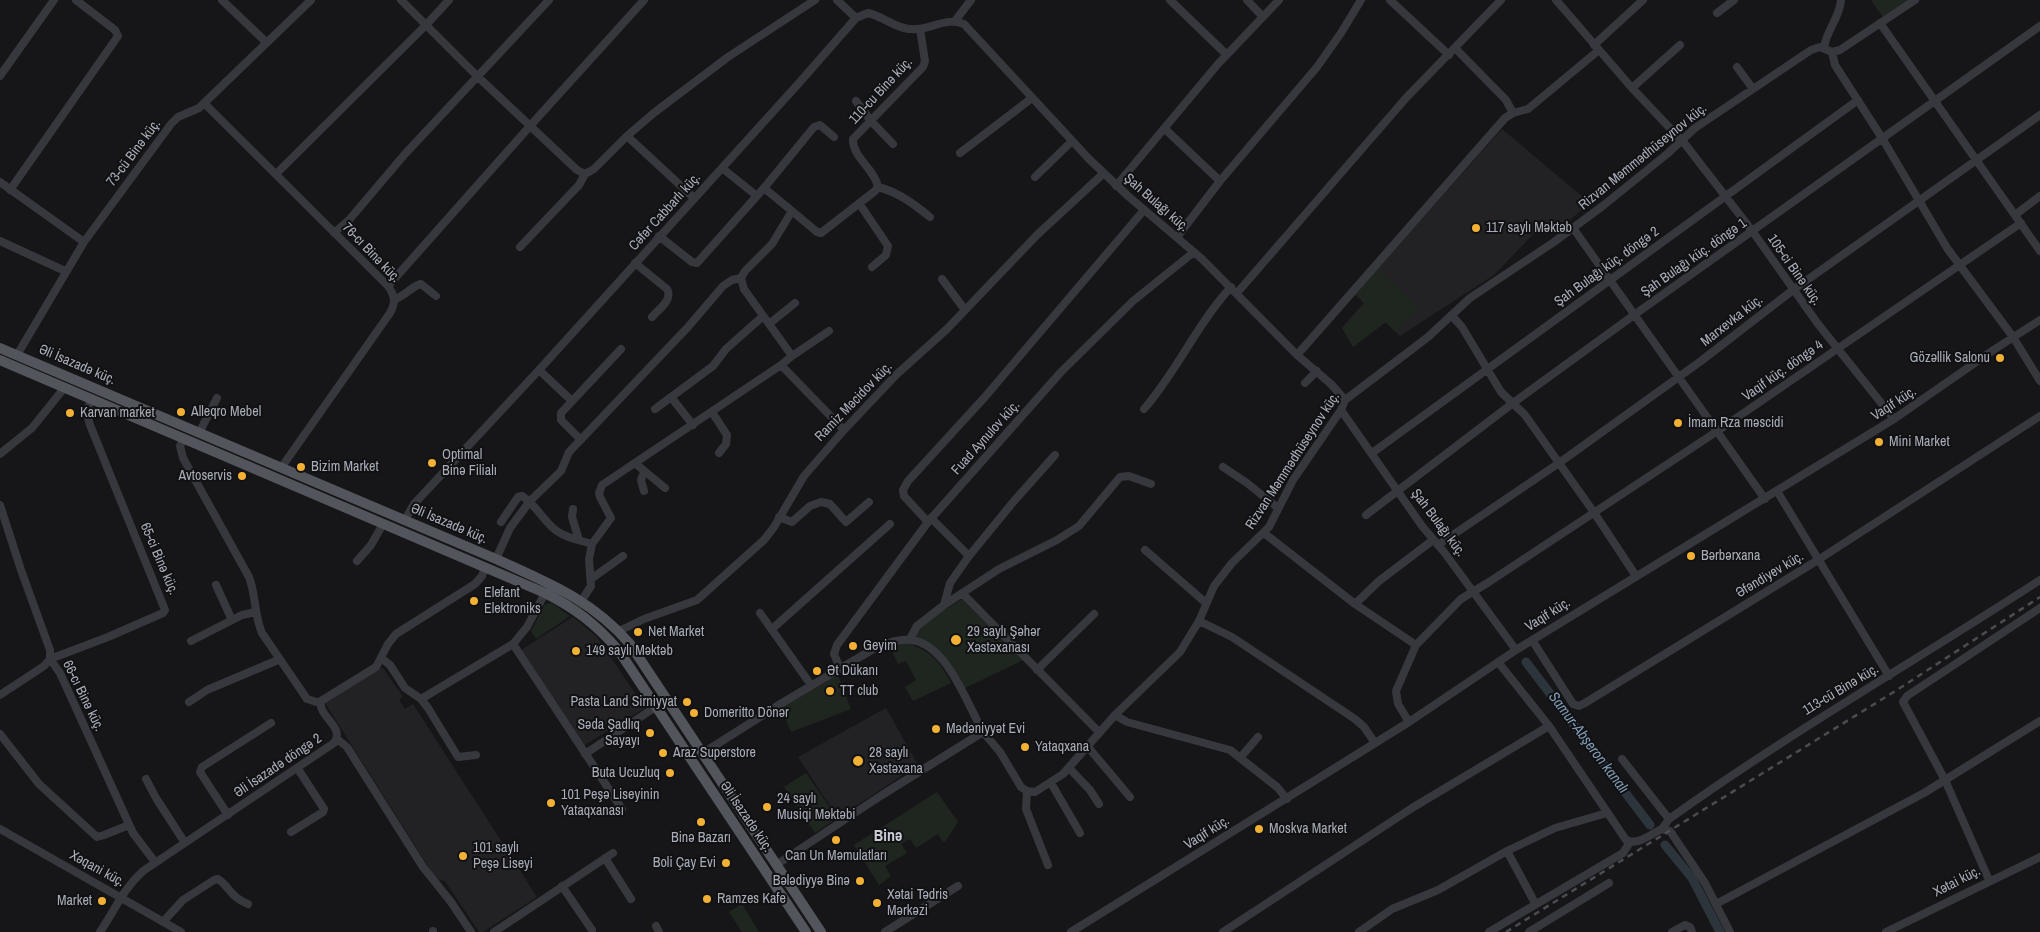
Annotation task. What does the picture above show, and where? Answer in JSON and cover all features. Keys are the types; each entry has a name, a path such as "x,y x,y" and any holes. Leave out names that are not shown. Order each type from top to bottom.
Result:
{"main road":[{"name":"Əli İsazadə küç.","path":"0,348 496,559 582,600 619,631 649,672 821,932"},
{"name":"Əli İsazadə küç.","path":"0,360 485,567 575,609 620,651 806,932"},
{"path":"146,422 151,412"},
{"path":"400,531 405,520"},
{"path":"692,760 703,753"},
{"path":"768,875 779,869"}],"street":[{"path":"0,76 54,0"},
{"path":"10,190 118,36 115,30 76,0"},
{"path":"222,0 266,42"},
{"name":"73-cü Binə küç.","path":"17,355 65,271 84,242 171,124 204,103 311,0"},
{"path":"401,0 477,76 577,170 585,174"},
{"path":"276,174 449,0"},
{"path":"334,233 350,220 405,154 549,0"},
{"path":"388,286 644,0"},
{"path":"520,247 580,185 585,174 594,169 627,136 655,112 728,57 815,0"},
{"path":"837,0 856,18 868,13 902,28 920,29 955,21 971,0"},
{"path":"1170,0 1226,54"},
{"path":"1247,0 1263,17"},
{"path":"1116,186 1226,54 1280,0"},
{"path":"1177,237 1220,181 1322,60 1361,0"},
{"path":"1390,0 1449,55"},
{"path":"1144,409 1162,387 1210,311 1234,290 1400,106 1501,0"},
{"name":"105-ci Binə küç.","path":"1556,0 1632,88 1681,140 1752,232 1793,290 1894,418"},
{"path":"1297,355 1505,118 1513,113 1528,110 1597,48 1643,0"},
{"path":"1717,13 1734,0"},
{"path":"1840,0 1840,10 1826,35 1824,48 1832,52 1840,50 1915,0"},
{"name":"Cəfər Cabbarlı küç.","path":"405,520 414,504 540,370 856,18"},
{"name":"Şah Bulağı küç.","path":"955,21 964,24 1116,186 1194,252 1297,355 1331,384 1345,400"},
{"path":"1880,23 2040,252"},
{"name":"Şah Bulağı küç. döngə 1","path":"1366,515 1513,403 1634,315 2040,26"},
{"name":"110-cu Binə küç.","path":"878,187 874,175 853,147 852,142 923,67 925,61 920,29"},
{"path":"1632,88 1680,45"},
{"path":"1455,48 1506,100 1513,113"},
{"name":"Rizvan Məmmədhüseynov küç.","path":"1026,791 1036,792 1051,783 1069,768 1115,715 1180,652 1199,621 1214,586 1232,563 1264,534 1293,480 1342,410 1345,400 1428,337 1462,305 1488,285 1573,228 1667,154 1695,128 1811,50 1824,48"},
{"path":"1832,52 1835,66 1882,138 1958,266 2013,337 2040,381"},
{"path":"1737,67 1753,89"},
{"path":"960,153 1032,98"},
{"name":"Şah Bulağı küç. döngə 2","path":"1372,454 1858,100"},
{"path":"856,101 871,121 893,144"},
{"name":"76-cı Binə küç.","path":"204,103 388,286 395,299 390,313 281,468"},
{"name":"Marxevka küç.","path":"1355,604 1379,581 1559,463 1678,377 1793,290 2040,115"},
{"path":"660,236 692,262 697,263 764,188 814,127 820,125 834,137"},
{"path":"1165,129 1220,181"},
{"path":"627,136 694,198"},
{"path":"1035,177 1072,141"},
{"path":"722,168 757,196"},
{"name":"Ramiz Məcidov küç.","path":"619,631 644,619 697,600 764,540 804,476 844,430 896,375 941,335 1031,241 1104,173"},
{"path":"0,182 84,242"},
{"path":"764,188 818,232 821,232 860,203 878,187 888,189 913,203 930,217"},
{"path":"2015,215 2040,196"},
{"path":"860,203 888,246 886,255 872,267"},
{"path":"969,556 904,496 903,490 908,481 984,398 1144,210"},
{"path":"496,559 510,528 530,501 561,471 569,452 688,327 723,286 732,280 741,278 772,244 792,211"},
{"name":"Vaqif küç. döngə 4","path":"1416,644 1461,599 1716,432 2021,223"},
{"path":"1573,228 1765,499"},
{"path":"0,241 65,271"},
{"name":"Fuad Aynulov küç.","path":"840,668 834,654 837,644 930,520 1084,348 1133,301 1194,252"},
{"path":"635,263 667,288 669,293 668,299 652,317"},
{"path":"741,278 744,289 762,317 792,356"},
{"path":"942,279 965,310"},
{"path":"395,299 408,293 416,285 421,284 436,296"},
{"path":"769,324 795,303"},
{"path":"1452,316 1462,327 1501,392 1525,415 1636,576"},
{"path":"655,409 712,366 726,349 762,317"},
{"name":"Vaqif küç.","path":"1071,932 1287,799 1532,640 1765,499 1894,418 2040,320"},
{"path":"582,600 591,586 589,559 592,544 612,518 600,497 600,488 829,331"},
{"path":"582,440 560,417 572,401 622,349"},
{"path":"781,364 844,430"},
{"path":"540,370 572,401"},
{"path":"1306,383 1317,372"},
{"path":"0,454 32,428 65,387"},
{"path":"671,397 693,425"},
{"name":"65-ci Binə küç.","path":"0,695 44,666 50,659 108,637 163,613 165,610 90,425 87,414 91,398"},
{"path":"199,433 217,398"},
{"name":"Şah Bulağı küç.","path":"1342,410 1398,490 1516,650"},
{"path":"712,412 727,435 726,444 720,453"},
{"name":"Əfəndiyev küç.","path":"1532,640 1573,704 1578,706 1818,560 2040,416"},
{"path":"183,439 180,446 183,458 249,577 262,633 278,660 307,699 320,703 371,671 382,658 388,644 396,634 475,584 482,576 485,567"},
{"path":"944,605 950,583 969,556 1055,455"},
{"path":"636,464 665,488"},
{"path":"1223,468 1247,483 1278,508"},
{"path":"644,472 641,480 644,492"},
{"path":"910,640 917,626 944,605 999,569 1057,540 1079,526 1120,477 1129,476 1151,484"},
{"path":"1777,491 1889,676"},
{"path":"501,522 518,497 522,496 530,501 553,528 592,544"},
{"path":"779,517 792,522 810,506 821,502 830,504 846,522 869,502"},
{"name":"66-cı Binə küç.","path":"0,505 20,570 50,650 50,659 60,673 129,825 155,862"},
{"path":"573,509 572,517 579,540"},
{"path":"357,561 372,545 383,524"},
{"path":"772,629 890,524"},
{"path":"1264,534 1355,604 1416,644 1396,691 1398,704 1408,722"},
{"path":"1145,550 1206,603"},
{"path":"591,579 623,556"},
{"name":"113-cü Binə küç.","path":"1662,829 1669,819 1746,764 2040,580"},
{"path":"216,585 232,620"},
{"path":"421,699 513,644 527,626 544,593"},
{"path":"962,593 1099,732"},
{"path":"1989,880 1945,780 1903,705 1904,699 2040,608"},
{"path":"191,641 232,620 256,612"},
{"path":"760,613 811,686"},
{"path":"1037,670 1094,614"},
{"path":"1199,621 1232,637 1355,719 1364,727 1375,743"},
{"path":"703,753 840,668 881,646 897,641 910,640 928,646 945,663 983,732 997,747 1021,787 1026,791 1026,809 1048,865"},
{"path":"513,644 622,809"},
{"path":"382,658 390,665 405,688 421,699 458,757 476,755"},
{"path":"189,702 207,690 278,660"},
{"path":"1498,662 1549,726 1623,836 1630,842"},
{"name":"Əli İsazadə döngə 2","path":"100,932 114,911 120,897 134,879 155,862 298,769 337,740 336,732 320,703"},
{"path":"585,754 658,706"},
{"path":"1115,715 1128,722 1222,747 1277,786 1287,799"},
{"path":"1716,904 1945,780 2040,721"},
{"path":"228,815 200,772 202,767 271,723"},
{"path":"1223,932 1412,808 1549,726"},
{"path":"779,869 882,795 983,732"},
{"path":"0,734 39,784 97,836 99,837 129,825"},
{"path":"1240,758 1258,737"},
{"path":"337,740 347,747 424,867 471,932"},
{"path":"1088,747 1130,797"},
{"path":"1622,759 1669,819"},
{"path":"1069,768 1099,804"},
{"path":"291,832 323,812 324,809 298,769"},
{"path":"146,779 185,843"},
{"path":"1051,783 1080,833"},
{"path":"1360,932 1392,909 1438,890 1507,852 1565,824 1608,813"},
{"name":"Xəqani küç.","path":"0,829 181,932"},
{"path":"1489,932 1622,852 1630,842 1639,841 1662,829 1670,832 1677,840 1700,875 1730,932"},
{"path":"1507,852 1535,903"},
{"path":"494,932 614,853"},
{"name":"Xətai küç.","path":"1886,932 1989,880 2040,857"},
{"path":"605,858 631,899"},
{"path":"163,922 183,900 218,879 232,896 248,904"},
{"path":"1529,932 1609,883"},
{"path":"562,886 592,930"},
{"path":"885,932 958,886"},
{"path":"1672,932 1685,925 1690,927 1692,932"}],"shaded area":[{"path":"1871,0 1908,0 1883,17"},
{"name":"117 saylı Məktəb","path":"1502,129 1590,203 1553,234 1543,224 1494,275 1400,336 1355,294"},
{"path":"1377,269 1418,307 1396,332 1386,322 1353,347 1342,328 1364,303 1355,294"},
{"path":"962,599 1023,660 965,688 945,658 933,646 915,636 930,620"},
{"path":"552,603 570,616 536,639 531,631 545,604"},
{"path":"573,617 597,637 645,708 583,746 521,650"},
{"path":"906,643 922,649 933,657 951,683 913,701 905,687 916,680 906,661 898,664 890,647"},
{"path":"382,667 403,697 399,700 405,709 413,704 537,897 483,932 479,932 445,881 436,879 325,703"},
{"path":"838,675 851,709 791,732 781,708"},
{"name":"28 saylı Xəstəxana","path":"886,708 918,765 838,818 798,757"},
{"path":"806,773 837,818 815,833 784,787"},
{"path":"937,792 958,822 944,843 938,834 916,848 910,839 901,844 907,853 885,866 891,876 879,885 854,845"},
{"path":"742,904 759,932 742,932 729,912"}],"waterway":[{"name":"Samur-Abşeron kanalı","path":"1526,662 1650,825"},
{"name":"Samur-Abşeron kanalı","path":"1665,845 1692,878 1720,932"}],"railway":[{"path":"1506,932 1897,690 2040,597"}],"place":[{"name":"117 saylı Məktəb","path":"1476,228"},
{"name":"Gözəllik Salonu","path":"2000,358"},
{"name":"Alleqro Mebel","path":"181,412"},
{"name":"Karvan market","path":"70,413"},
{"name":"İmam Rza məscidi","path":"1678,423"},
{"name":"Mini Market","path":"1879,442"},
{"name":"Optimal Binə Filialı","path":"432,463"},
{"name":"Bizim Market","path":"301,467"},
{"name":"Avtoservis","path":"242,476"},
{"name":"Bərbərxana","path":"1691,556"},
{"name":"Elefant Elektroniks","path":"474,601"},
{"name":"Net Market","path":"638,632"},
{"name":"29 saylı Şəhər Xəstəxanası","path":"956,640"},
{"name":"Geyim","path":"853,646"},
{"name":"149 saylı Məktəb","path":"576,651"},
{"name":"Ət Dükanı","path":"817,671"},
{"name":"TT club","path":"830,691"},
{"name":"Pasta Land Sirniyyat","path":"687,702"},
{"name":"Domeritto Dönər","path":"694,713"},
{"name":"Mədəniyyət Evi","path":"936,729"},
{"name":"Səda Şadlıq Sayayı","path":"650,733"},
{"name":"Yataqxana","path":"1025,747"},
{"name":"Araz Superstore","path":"663,753"},
{"name":"28 saylı Xəstəxana","path":"858,761"},
{"name":"Buta Ucuzluq","path":"670,773"},
{"name":"101 Peşə Liseyinin Yataqxanası","path":"551,803"},
{"name":"24 saylı Musiqi Məktəbi","path":"767,807"},
{"name":"Binə Bazarı","path":"701,822"},
{"name":"Moskva Market","path":"1259,829"},
{"name":"Can Un Məmulatları","path":"836,840"},
{"name":"101 saylı Peşə Liseyi","path":"463,856"},
{"name":"Boli Çay Evi","path":"726,863"},
{"name":"Bələdiyyə Binə","path":"860,881"},
{"name":"Ramzes Kafe","path":"707,899"},
{"name":"Market","path":"102,901"},
{"name":"Xətai Tədris Mərkəzi","path":"877,903"}],"district":[{"name":"Binə","path":"888,837"}]}
